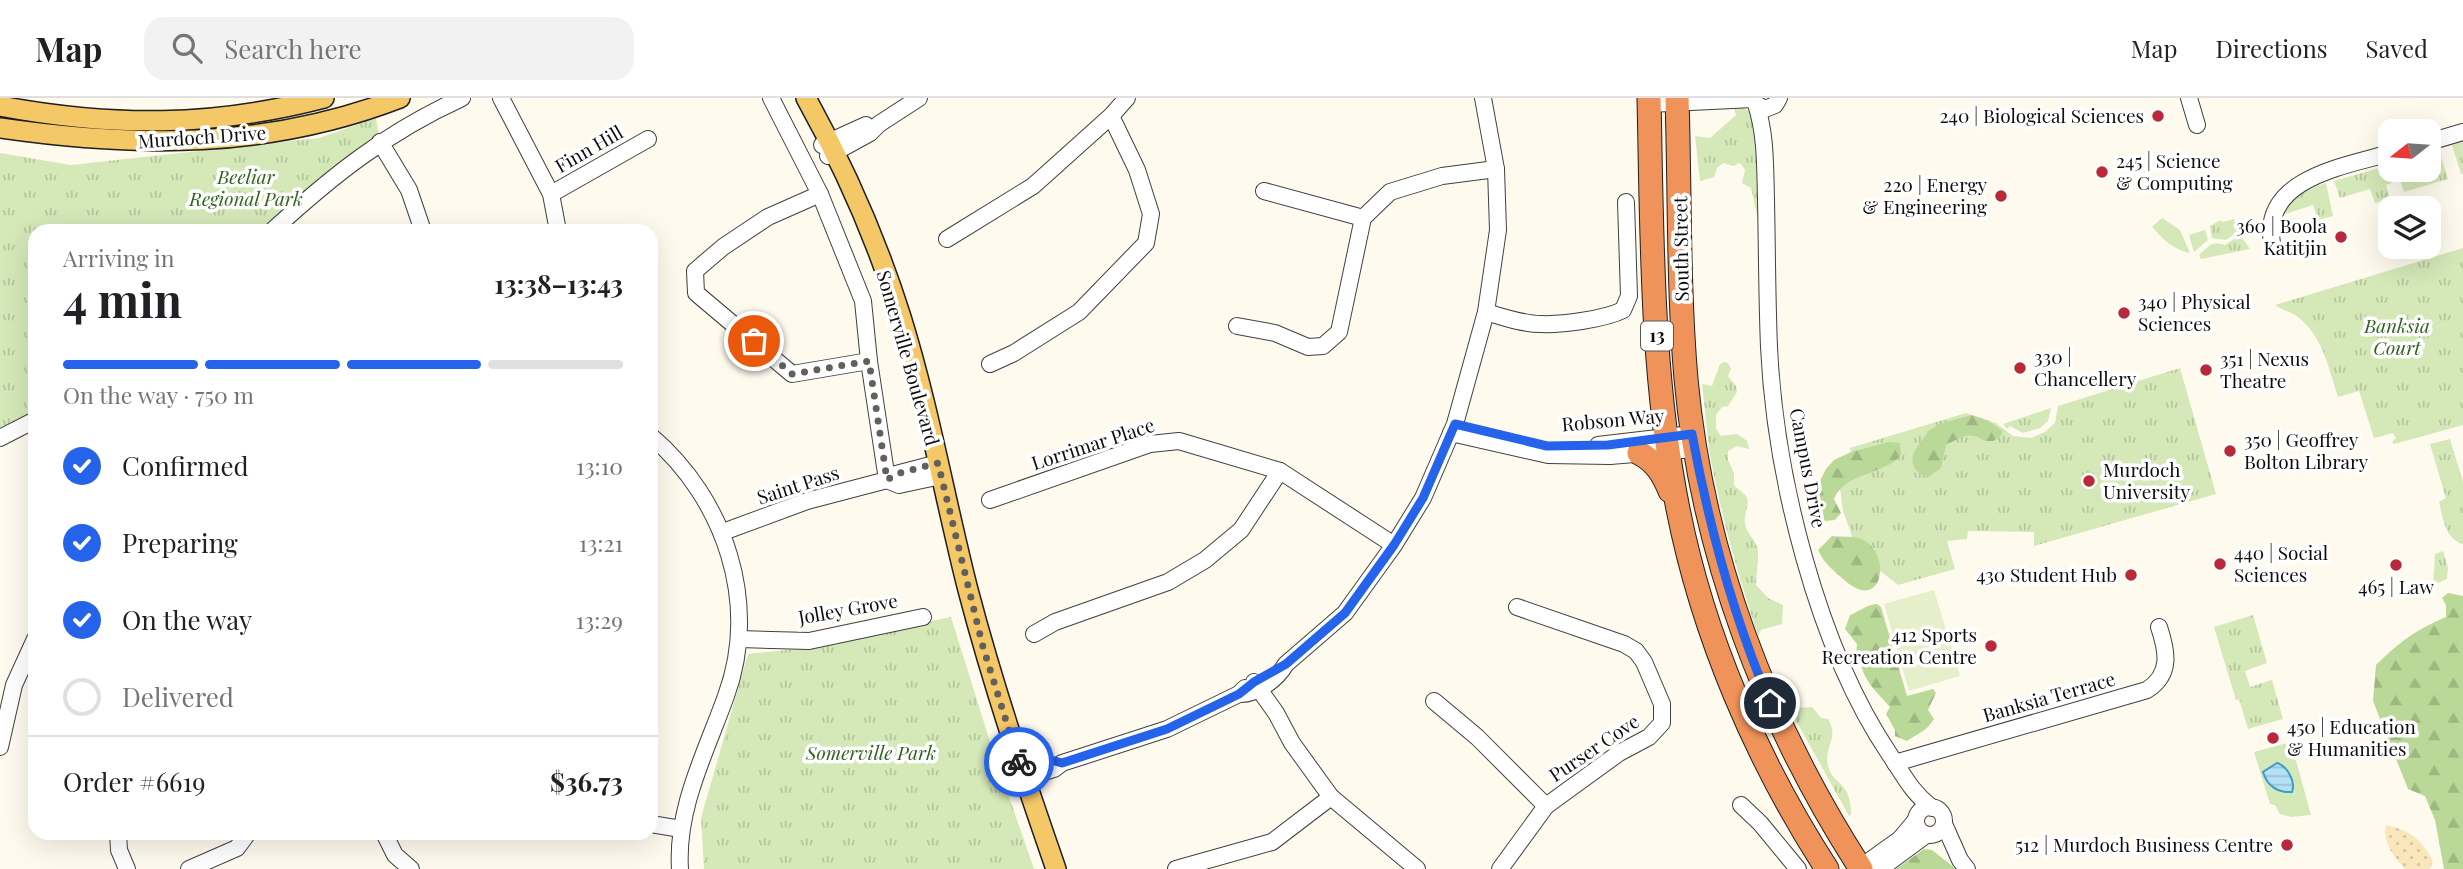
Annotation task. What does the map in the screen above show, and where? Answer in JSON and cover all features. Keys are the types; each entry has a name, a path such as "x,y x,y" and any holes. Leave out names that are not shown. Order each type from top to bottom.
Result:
{"highway":[{"name":"South Street","path":"1677,100 1682,325 1694,441 1716,547 1754,667 1778,722 1816,796 1864,869"},
{"name":"South Street","path":"1649,101 1656,323 1668,444 1678,510 1701,599 1745,717 1773,779 1827,869"},
{"path":"1639,453 1662,472 1678,510"}],"main road":[{"name":"Murdoch Drive","path":"0,106 68,118 174,121 260,112 324,98"},
{"name":"Murdoch Drive","path":"0,128 119,141 163,142 232,138 314,126 400,98"},
{"name":"Somerville Boulevard","path":"798,98 829,148"},
{"name":"Somerville Boulevard","path":"806,98 872,256 893,320 936,470 960,591 1048,869"},
{"name":"Somerville Boulevard","path":"1019,776 1056,869"}],"street":[{"path":"279,224 311,194 380,142 407,125 462,98"},
{"path":"501,98 551,194 557,224"},
{"path":"771,98 820,194 863,301 887,480"},
{"path":"829,148 867,124 879,124 919,98"},
{"path":"947,239 1033,186 1111,116 1126,98"},
{"path":"1019,776 1051,760 1062,763 1167,729 1239,694 1248,695 1259,683 1280,675 1286,664 1345,613 1394,545 1423,498 1453,429 1486,312 1498,230 1496,169 1483,98"},
{"path":"2189,98 2197,125"},
{"path":"1649,101 1754,100"},
{"name":"Campus Drive","path":"1754,100 1765,109 1777,101"},
{"name":"Campus Drive","path":"1754,100 1764,139 1770,368 1790,501 1812,583 1836,648 1877,736 1905,781 1919,829 1964,865"},
{"name":"Campus Drive","path":"1764,139 1777,101"},
{"path":"990,364 1014,353 1079,312 1146,243 1151,214 1136,170 1111,116"},
{"path":"2441,138 2463,132"},
{"name":"Finn Hill","path":"551,194 648,139"},
{"path":"380,142 409,190 421,224"},
{"path":"2272,243 2270,234 2274,213 2290,191 2318,176 2378,157"},
{"path":"1237,326 1275,333 1308,347 1323,346 1339,332 1363,218 1390,192 1442,176 1496,169"},
{"path":"1264,191 1363,218"},
{"path":"820,194 768,217 723,247 695,271 696,293 792,374 869,361"},
{"path":"1486,312 1541,324 1610,316 1623,310 1629,296 1626,202"},
{"path":"0,438 28,424"},
{"name":"Robson Way","path":"1453,429 1547,446 1668,444 1694,441"},
{"name":"Robson Way","path":"1453,429 1548,455 1610,456 1639,453 1668,444"},
{"name":"Lorrimar Place","path":"990,500 1150,444 1179,441 1280,471 1394,545"},
{"path":"658,443 693,480 723,533 737,592 737,657 727,694 700,761 681,829 678,844 680,869"},
{"name":"Saint Pass","path":"723,533 807,501 887,480 899,485 936,470"},
{"path":"1034,634 1055,622 1168,582 1205,560 1241,530 1280,471"},
{"name":"Purser Cove","path":"1500,869 1546,806 1656,731 1662,723 1662,704 1644,662 1636,651 1517,607"},
{"name":"Jolley Grove","path":"739,639 809,641 923,617"},
{"name":"Banksia Terrace","path":"1895,763 2147,690 2161,678 2167,657 2160,627"},
{"path":"0,747 13,685 28,654"},
{"path":"1259,683 1273,699 1276,713 1292,743 1331,797 1417,869"},
{"path":"1434,701 1477,737 1546,806"},
{"name":"Campus Drive","path":"1905,781 1943,815 1944,824 1964,865"},
{"path":"1176,869 1272,842 1331,797"},
{"path":"1741,805 1760,823 1798,869"},
{"path":"1864,869 1900,839 1925,808 1933,808"},
{"path":"1864,869 1928,835 1940,832 1944,824"},
{"path":"658,825 681,829"},
{"path":"118,840 119,850 127,869"},
{"path":"189,869 237,848 243,840"},
{"path":"388,840 395,855 411,869"}],"green space":[{"path":"1741,106 1749,111 1756,123 1760,215 1757,215 1751,188 1742,183 1745,170 1741,164 1734,166 1723,163 1717,168 1714,177 1700,181 1695,136 1710,138 1736,115 1734,107"},
{"name":"Beeliar Regional Park","path":"376,118 379,137 274,224 28,224 28,416 0,431 0,153 71,165 319,138"},
{"path":"2463,142 2463,174 2461,174 2452,145"},
{"path":"2441,156 2448,179 2441,181"},
{"path":"2378,168 2378,182 2392,183 2386,185 2389,196 2378,196 2378,202 2375,203 2370,189 2340,198 2334,181"},
{"path":"2401,182 2438,182 2404,192"},
{"path":"2326,183 2333,216 2318,220 2313,205 2282,215 2284,208 2293,198"},
{"path":"2162,218 2180,230 2190,253 2173,247 2152,227"},
{"path":"2234,219 2238,232 2226,240 2212,238 2210,226 2221,220"},
{"path":"2205,230 2208,240 2194,252 2189,235"},
{"path":"2240,235 2250,249 2201,259 2199,255 2210,245 2225,245"},
{"name":"Banksia Court","path":"2463,248 2463,425 2394,444 2392,442 2396,438 2393,433 2374,438 2359,391 2338,397 2328,363 2312,331 2295,315 2275,305 2427,259 2441,259 2441,255"},
{"path":"1728,363 1731,369 1728,376 1737,392 1728,406 1722,407 1716,415 1716,429 1721,436 1737,434 1747,441 1749,449 1737,446 1728,451 1728,460 1734,473 1734,485 1747,499 1746,527 1758,550 1756,585 1768,598 1783,605 1782,624 1761,630 1758,636 1728,536 1708,441 1702,384 1712,386 1720,364"},
{"path":"2180,368 2216,494 2034,546 2034,532 1968,531 1967,539 1947,541 1955,569 1898,585 1857,550 1843,511 1840,488 1850,448 1966,413 1996,423 2013,436 2031,438 2045,432 2055,423 2058,406"},
{"path":"2051,408 2048,421 2040,428 2023,433 2010,426 2007,429 2003,424"},
{"path":"1971,415 1988,421 2003,431 2000,437 1993,441 1984,441 1975,436 1961,438 1946,445 1941,468 1927,478 1917,471 1912,458 1928,432 1944,423"},
{"path":"2450,439 2463,482 2463,544 2452,538 2444,521 2439,502 2446,498 2430,444"},
{"path":"1889,442 1900,443 1901,455 1894,462 1856,478 1839,490 1834,499 1841,513 1835,520 1825,521 1807,507 1806,497 1818,485 1834,460 1851,452"},
{"path":"1832,536 1859,538 1870,545 1880,566 1875,586 1867,590 1856,588 1825,562 1818,550"},
{"path":"2443,551 2448,568 2447,579 2433,585 2435,554"},
{"path":"1934,590 1960,676 1909,691 1884,604"},
{"path":"2448,593 2463,596 2463,869 2444,869 2435,820 2425,796 2408,789 2373,701 2376,665 2408,637 2446,617 2446,605 2442,598"},
{"path":"1877,604 1881,607 1907,696 1933,689 1936,693 1928,710 1934,719 1907,741 1895,736 1895,730 1886,714 1890,707 1867,680 1861,660 1856,654 1857,644 1845,629 1850,615"},
{"path":"2253,615 2267,663 2245,671 2250,687 2272,680 2283,719 2248,729 2239,699 2236,700 2214,627"},
{"name":"Somerville Park","path":"951,617 1034,869 704,869 701,818 748,654 797,649"},
{"path":"1784,699 1791,701 1798,708 1812,707 1821,718 1828,719 1832,738 1828,766 1848,795 1849,816"},
{"path":"2291,742 2311,815 2291,817 2280,814 2275,805 2270,804 2254,752"},
{"path":"1924,849 1932,850 1956,869 1896,869"}],"sand":[{"path":"2386,825 2402,830 2419,841 2433,861 2430,869 2405,869 2387,843"}],"water":[{"path":"2277,763 2290,774 2292,792 2274,788 2267,781 2263,772"}],"way so far":[{"path":"754,341 792,374 869,361 887,480 896,474 938,463 983,647 1019,762"}],"place":[{"name":"240 | Biological Sciences","path":"2158,116"},
{"name":"245 | Science & Computing","path":"2102,172"},
{"name":"220 | Energy & Engineering","path":"2001,196"},
{"name":"360 | Boola Katitjin","path":"2341,237"},
{"name":"340 | Physical Sciences","path":"2124,313"},
{"name":"330 | Chancellery","path":"2020,368"},
{"name":"351 | Nexus Theatre","path":"2206,370"},
{"name":"350 | Geoffrey Bolton Library","path":"2230,451"},
{"name":"Murdoch University","path":"2089,481"},
{"name":"440 | Social Sciences","path":"2220,564"},
{"name":"465 | Law","path":"2396,565"},
{"name":"430 Student Hub","path":"2131,575"},
{"name":"412 Sports Recreation Centre","path":"1991,646"},
{"name":"450 | Education & Humanities","path":"2273,738"},
{"name":"512 | Murdoch Business Centre","path":"2287,845"}],"route":[{"path":"1019,762 1021,770 1051,760 1062,763 1167,729 1239,694 1245,687 1286,664 1345,613 1394,545 1423,498 1455,424 1547,446 1608,445 1692,434 1716,547 1754,667 1770,703"}]}
